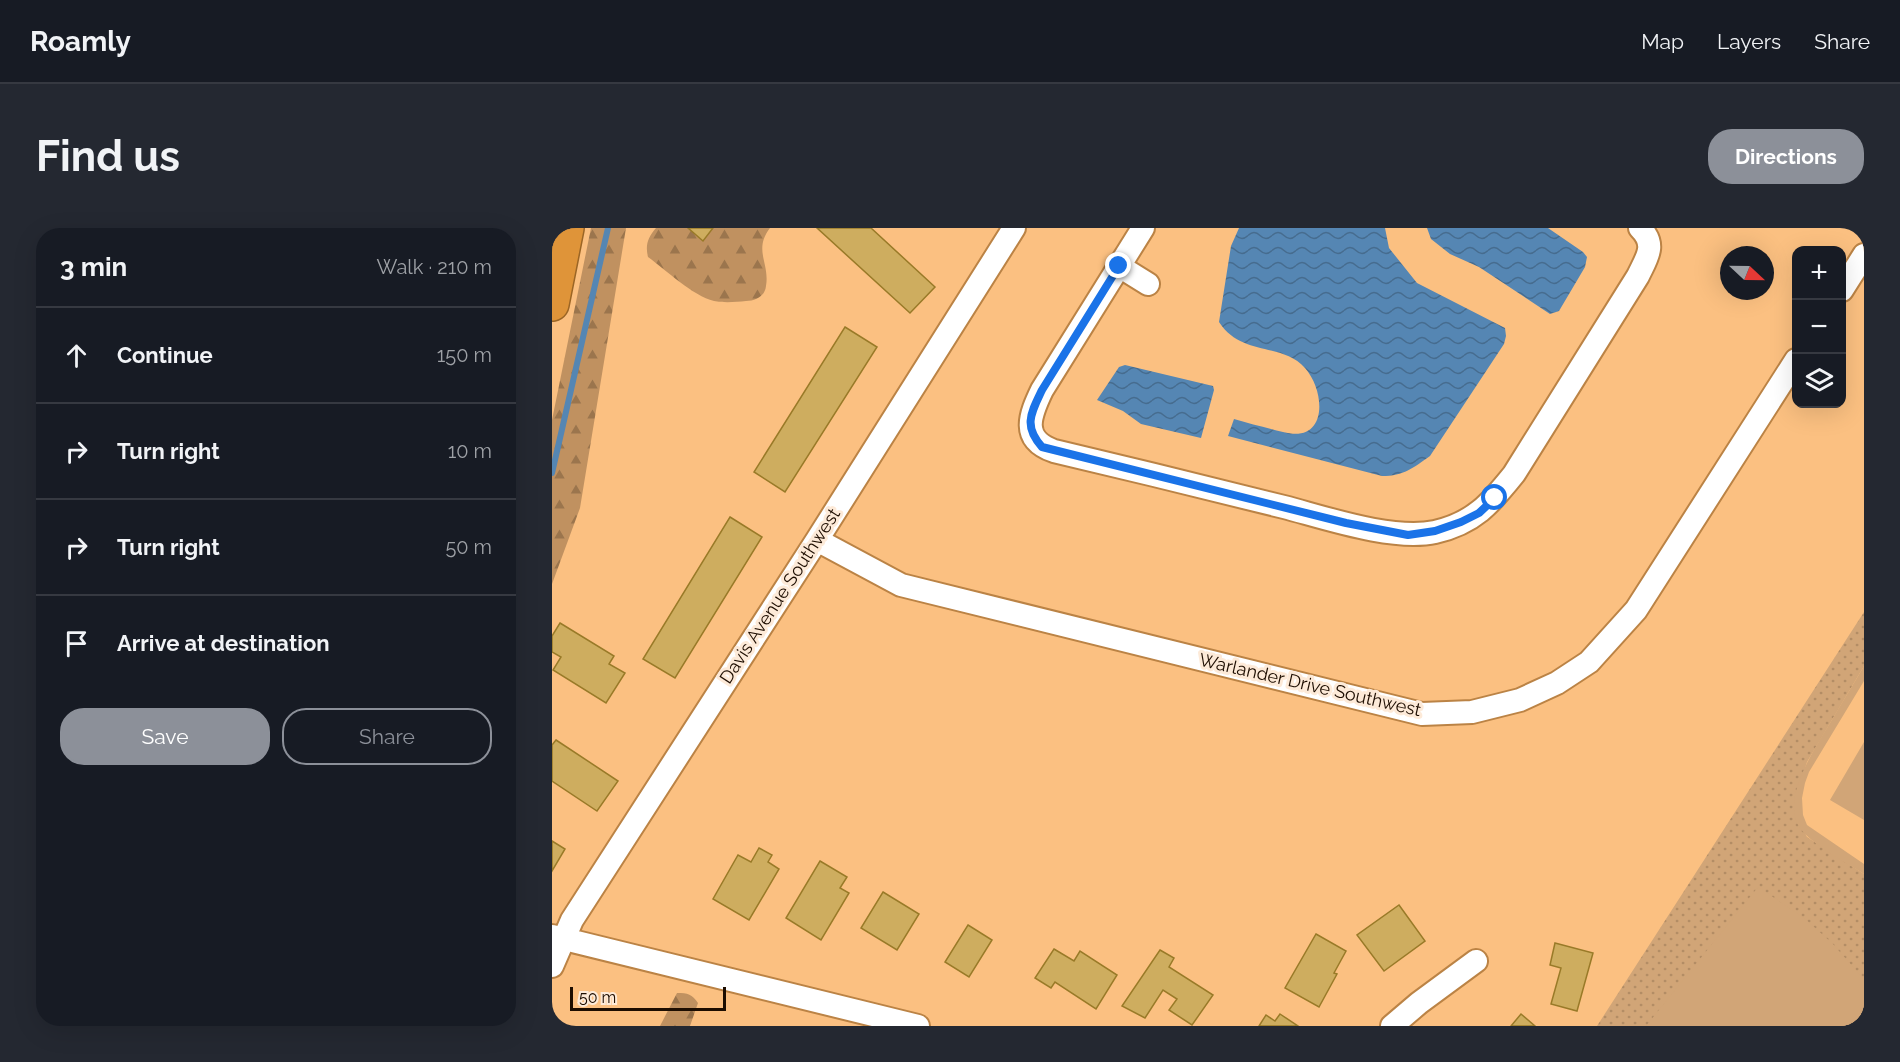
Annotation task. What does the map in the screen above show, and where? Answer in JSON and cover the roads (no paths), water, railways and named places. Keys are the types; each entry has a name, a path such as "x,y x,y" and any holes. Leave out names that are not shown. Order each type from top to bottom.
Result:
{"highway":[{"path":"552,304 567,228"}],"street":[{"name":"Davis Avenue Southwest","path":"552,966 558,938 572,921 817,540 1014,228"},
{"path":"1143,228 1042,390 1032,411 1030,425 1034,438 1042,447 1346,523 1408,535 1435,531 1479,513 1495,498 1514,474 1638,276 1650,250 1649,240 1640,228"},
{"path":"1846,284 1864,255"},
{"path":"1119,266 1148,284"},
{"name":"Warlander Drive Southwest","path":"817,540 892,581 924,591 1422,714 1472,712 1520,700 1557,683 1589,662 1636,610 1792,368"},
{"path":"558,938 918,1026"},
{"path":"1392,1026 1476,961"}],"water":[{"path":"1239,228 1385,228 1389,248 1417,283 1505,328 1504,344 1430,456 1402,473 1382,476 1228,436 1234,419 1298,434 1308,430 1315,423 1319,414 1317,390 1305,368 1296,360 1285,355 1239,340 1228,333 1219,322 1231,246"},
{"path":"1427,228 1548,228 1583,252 1587,257 1585,267 1559,311 1550,314 1479,267 1450,254 1431,239"},
{"path":"1125,365 1213,386 1214,390 1201,438 1141,424 1123,411 1097,400 1119,367"}],"waterway":[{"path":"552,473 608,228"}]}
